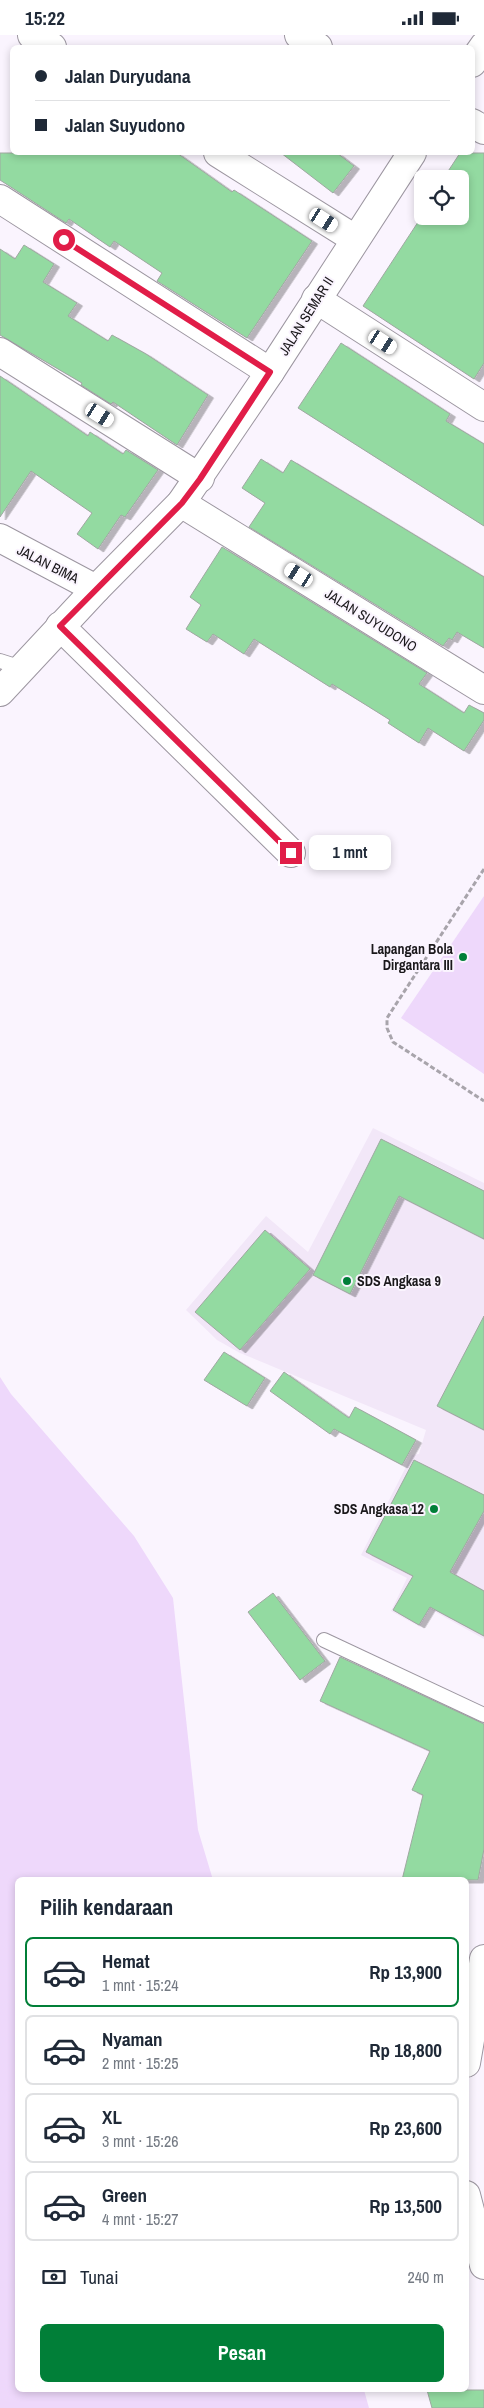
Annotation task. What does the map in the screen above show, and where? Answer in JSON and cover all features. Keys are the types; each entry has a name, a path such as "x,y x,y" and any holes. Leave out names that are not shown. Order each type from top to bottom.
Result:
{"street":[{"path":"32,35 49,45"},
{"path":"299,35 315,45"},
{"path":"475,59 484,46"},
{"path":"221,155 355,239"},
{"name":"JALAN SEMAR II","path":"182,503 200,479 411,155"},
{"path":"0,199 270,372"},
{"path":"316,299 484,407"},
{"path":"0,352 200,479"},
{"path":"0,692 11,664 60,626 182,503"},
{"name":"JALAN SUYUDONO","path":"182,503 484,690"},
{"name":"JALAN BIMA","path":"0,538 96,589"},
{"path":"60,626 291,853"},
{"path":"469,2053 479,2018 484,1959"},
{"path":"469,2206 482,2252"}],"lane":[{"path":"324,1640 484,1715"}],"path":[{"path":"484,869 387,1017 393,1042 484,1101"}],"shaded area":[{"name":"Lapangan Bola Dirgantara III","path":"484,896 484,1074 401,1018"},
{"name":"SDS Angkasa 9","path":"373,1128 484,1183 484,1639 430,1609 420,1627 391,1611 407,1578 361,1555 412,1455 419,1454 426,1430 240,1353 217,1340 186,1310 266,1216 308,1252"},
{"path":"0,1377 11,1394 134,1536 173,1598 198,1830 212,1877 15,1877 15,2392 365,2392 369,2408 0,2408"}],"building":[{"path":"0,153 10,153 10,155 180,155 232,192 234,190 312,241 247,338 157,281 162,273 114,241 110,247 69,219 66,223 0,180"},
{"path":"484,153 484,363 474,379 363,306 416,225 469,225 469,170 449,170 459,155"},
{"path":"284,155 340,155 354,166 333,193"},
{"path":"24,245 54,264 43,282 77,303 68,316 108,341 112,335 146,354 208,395 177,445 113,402 111,404 81,385 82,383 0,335 0,249 15,259"},
{"path":"341,343 450,414 446,421 484,444 484,526 298,408"},
{"path":"0,376 88,436 90,432 123,454 126,450 158,470 125,517 121,515 98,549 77,534 92,513 31,471 0,517"},
{"path":"261,459 283,473 291,460 484,577 484,648 457,632 452,640 449,638 443,646 249,527 265,503 242,488"},
{"path":"222,547 427,673 419,684 464,713 469,705 484,713 484,720 464,751 428,728 419,743 388,723 390,720 332,684 330,687 254,639 244,654 213,634 207,642 186,629 201,605 190,597"},
{"path":"381,1139 484,1191 484,1239 399,1196 350,1294 313,1275"},
{"path":"265,1230 310,1269 240,1350 195,1312"},
{"path":"484,1316 484,1430 437,1406"},
{"path":"224,1352 265,1378 247,1406 204,1380"},
{"path":"284,1372 349,1418 355,1407 416,1440 402,1465 334,1429 330,1434 270,1391"},
{"name":"SDS Angkasa 12","path":"414,1460 484,1495 484,1511 450,1572 484,1591 484,1636 430,1607 419,1625 393,1610 413,1576 366,1552"},
{"path":"273,1593 325,1661 300,1680 248,1612"},
{"path":"340,1657 484,1724 484,1849 478,1880 469,1880 469,1877 403,1877 423,1795 412,1790 430,1751 320,1701"},
{"path":"484,2390 484,2408 432,2408 428,2392"}],"place":[{"name":"Lapangan Bola Dirgantara III","path":"463,957"},
{"name":"SDS Angkasa 9","path":"347,1281"},
{"name":"SDS Angkasa 12","path":"434,1509"}],"route":[{"path":"64,240 270,372 200,479 182,503 60,626 291,853"}]}
